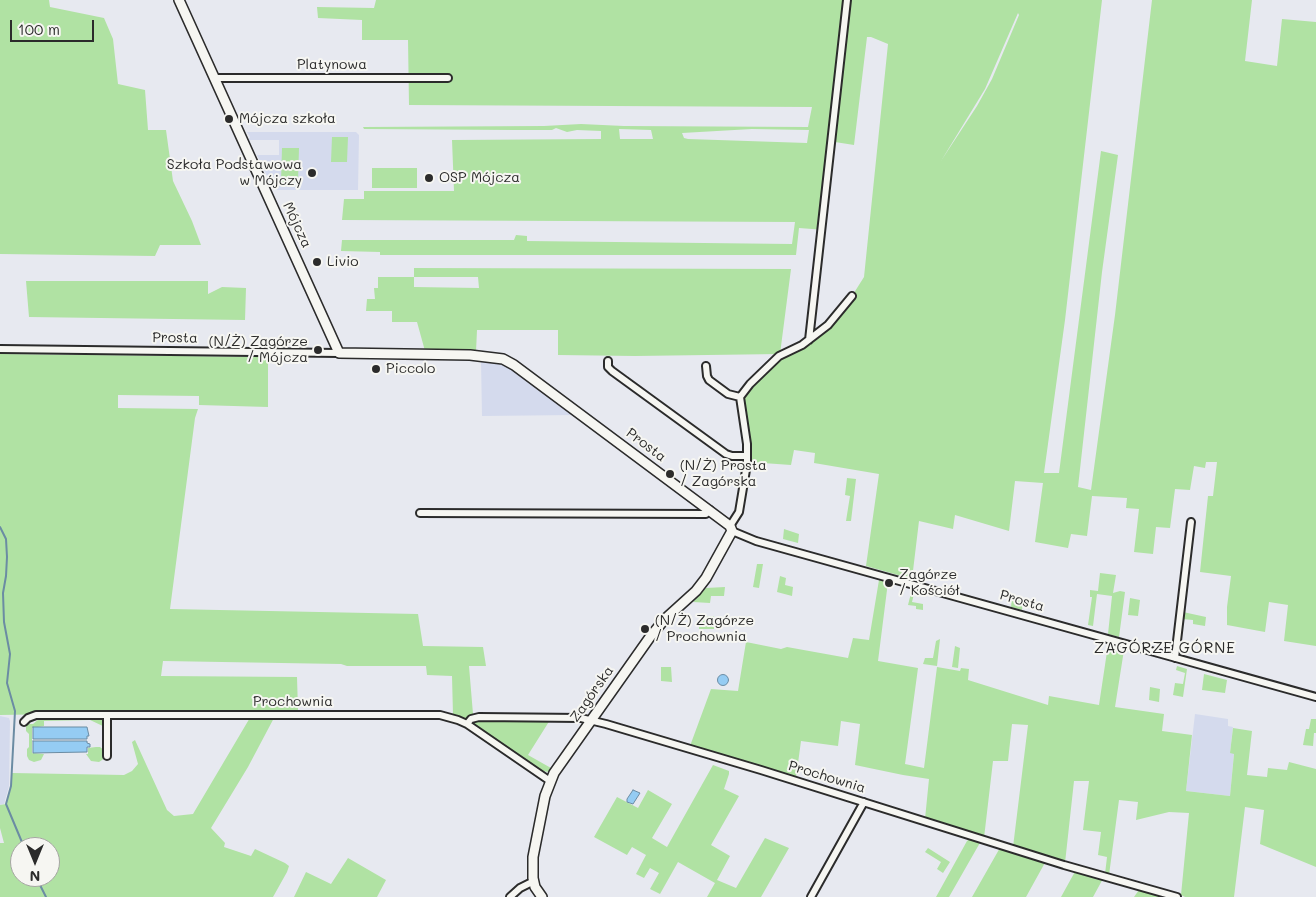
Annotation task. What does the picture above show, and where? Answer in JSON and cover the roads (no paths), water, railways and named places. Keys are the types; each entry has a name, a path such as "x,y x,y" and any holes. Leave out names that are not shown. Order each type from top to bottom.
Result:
{"street":[{"name":"Mójcza","path":"179,0 339,353"},
{"path":"809,340 847,0"},
{"name":"Platynowa","path":"215,78 448,78"},
{"path":"731,529 740,509 747,456 740,396 779,356 794,350 828,324 852,296"},
{"name":"Prosta","path":"0,349 470,355 503,359 514,364 710,510 731,529 764,543 1316,698"},
{"path":"608,361 608,367 612,372 726,454 747,456"},
{"path":"706,366 709,380 728,394 740,396"},
{"path":"420,513 706,514 710,510"},
{"path":"1175,658 1191,522"},
{"name":"Zagórska","path":"542,897 532,874 532,857 550,781 650,637 702,584 731,529"},
{"path":"107,714 107,756"},
{"name":"Prochownia","path":"24,722 36,715 425,714 449,717 467,724 550,781"},
{"name":"Prochownia","path":"467,724 474,717 581,718 591,720 761,770 1064,865 1105,875 1177,897"},
{"path":"811,897 864,802"},
{"path":"510,897 520,888 534,882"}],"water":[{"path":"723,674 729,680 723,686 717,680"},
{"path":"33,727 87,727 89,736 87,736 87,739 33,739"},
{"path":"33,741 87,741 90,747 87,747 87,752 33,753"},
{"path":"633,790 640,793 633,804 627,802 627,799"}],"waterway":[{"path":"0,527 6,539 7,557 3,593 4,622 10,654 7,683 15,711 11,786 6,804 20,837"},
{"path":"41,887 46,897"}],"place":[{"name":"Mójcza szkoła","path":"229,119"},
{"name":"Szkoła Podstawowa w Mójczy","path":"312,173"},
{"name":"OSP Mójcza","path":"429,178"},
{"name":"Livio","path":"317,262"},
{"name":"(N/Ż) Zagórze / Mójcza","path":"318,350"},
{"name":"Piccolo","path":"376,369"},
{"name":"(N/Ż) Prosta / Zagórska","path":"670,474"},
{"name":"Zagórze / Kościół","path":"889,583"},
{"name":"(N/Ż) Zagórze / Prochownia","path":"645,629"}],"district":[{"name":"ZAGÓRZE GÓRNE","path":"1165,648"}]}
